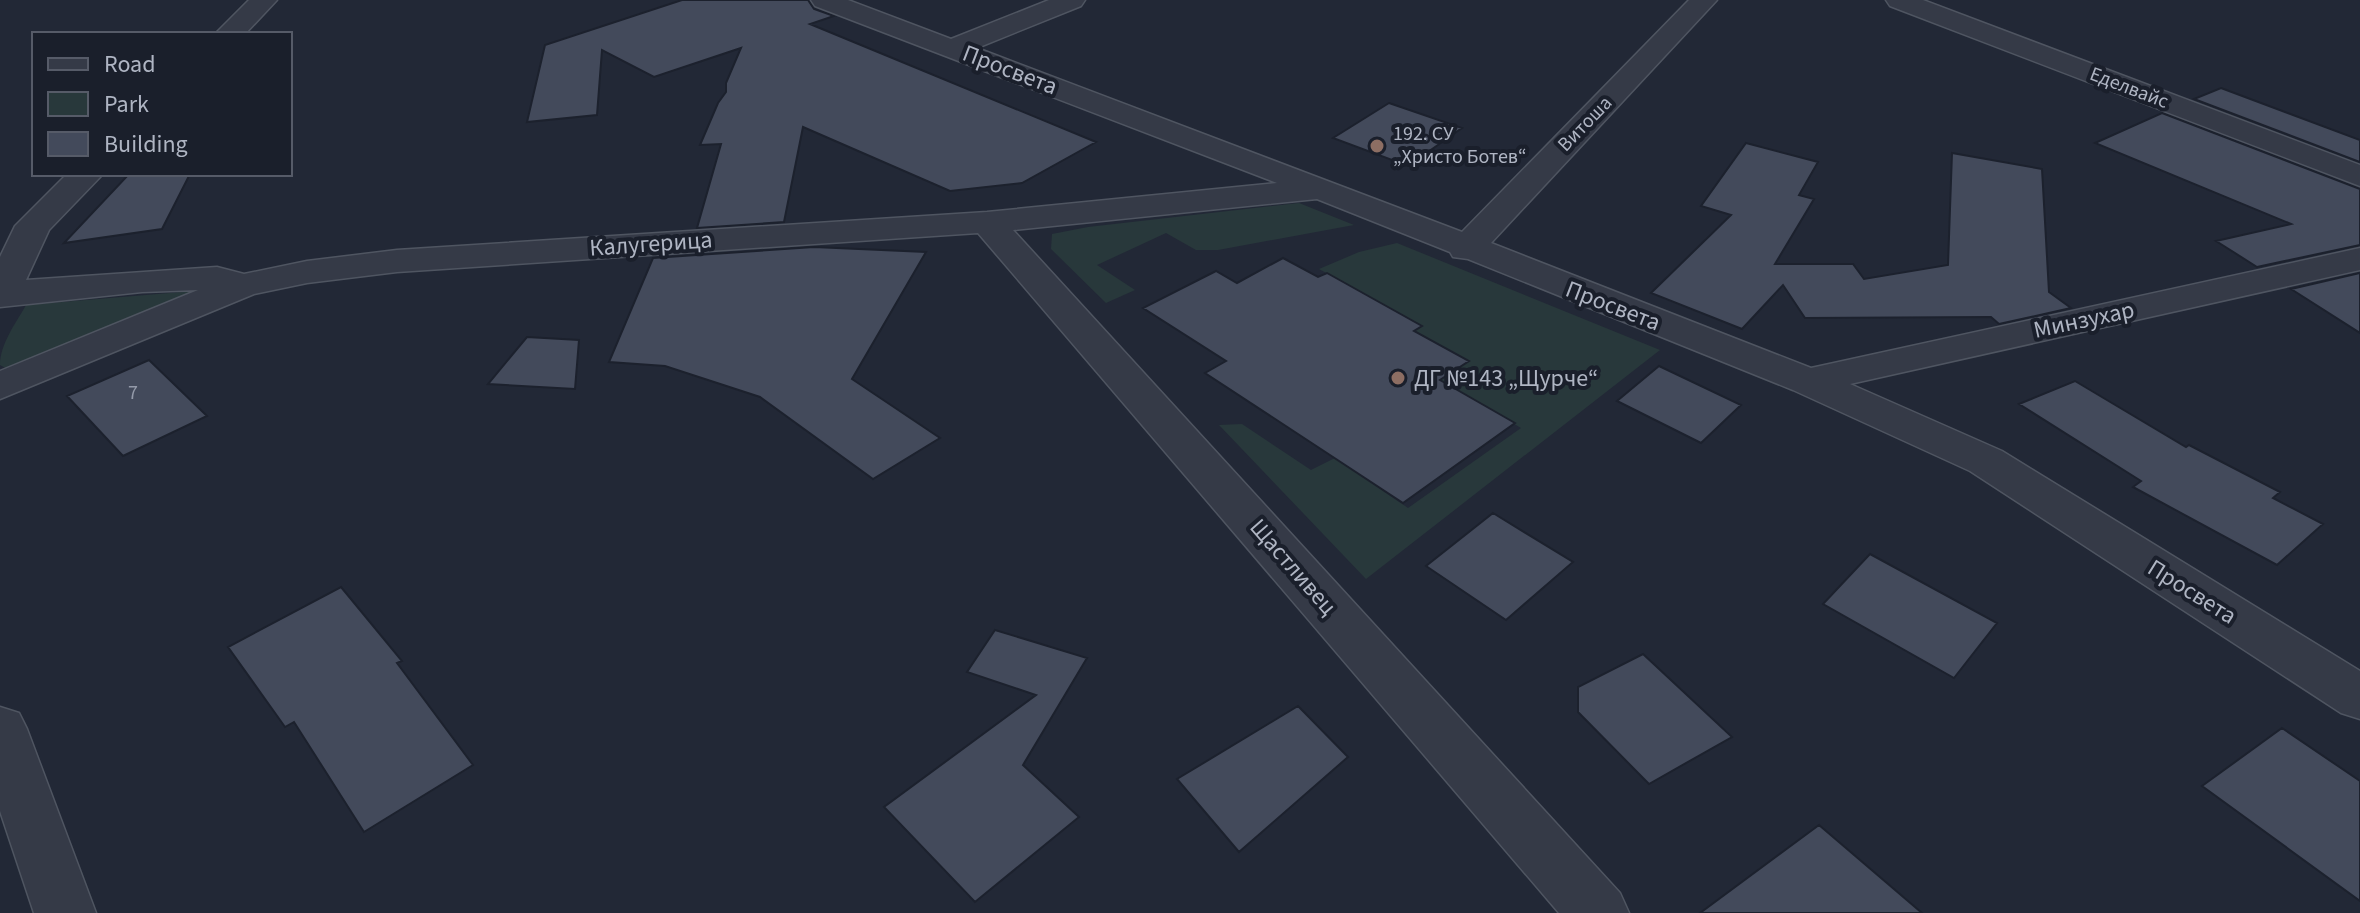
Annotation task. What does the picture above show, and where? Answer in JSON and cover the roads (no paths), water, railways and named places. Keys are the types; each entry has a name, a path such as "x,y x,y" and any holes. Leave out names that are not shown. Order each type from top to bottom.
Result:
{"street":[{"path":"231,32 264,0"},
{"name":"Просвета","path":"824,0 1322,189 1466,249 1808,381 1986,461 2360,698"},
{"path":"953,48 1072,0"},
{"name":"Витоша","path":"1466,249 1704,0"},
{"name":"Еделвайс","path":"1899,0 2360,176"},
{"path":"83,176 16,225 0,295 142,281 217,278 243,285"},
{"name":"Калугерица","path":"0,386 243,285 307,272 397,261 987,222 1322,189"},
{"name":"Щастливец","path":"987,222 1598,913"},
{"name":"Минзухар","path":"1808,381 2360,259"},
{"path":"0,729 65,913"}],"place":[{"name":"192. СУ „Христо Ботев“","path":"1377,146"},
{"name":"ДГ №143 „Щурче“","path":"1398,378"}]}
